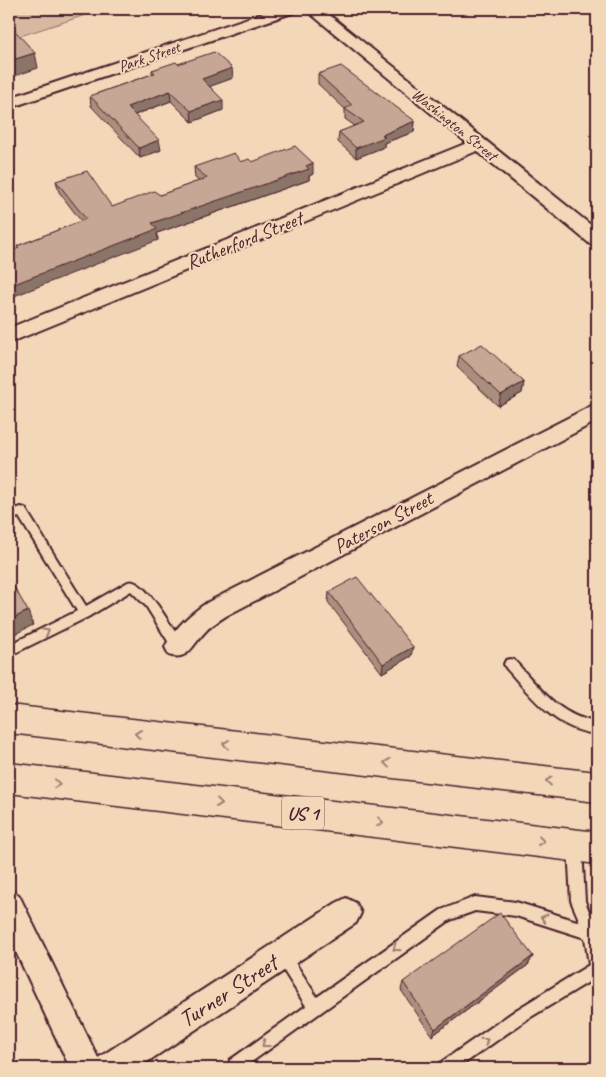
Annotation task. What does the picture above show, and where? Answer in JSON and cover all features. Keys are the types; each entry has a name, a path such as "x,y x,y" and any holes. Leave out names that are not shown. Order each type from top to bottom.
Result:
{"highway":[{"path":"9,719 597,787"},
{"name":"US 1","path":"9,778 586,846"}],"street":[{"name":"Park Street","path":"9,103 290,9"},
{"name":"Washington Street","path":"313,9 597,240"},
{"name":"Rutherford Street","path":"9,336 479,144"},
{"name":"Paterson Street","path":"178,647 197,623 217,609 597,411"},
{"path":"9,905 86,1068"},
{"name":"Turner Street","path":"110,1068 346,913"}],"lane":[{"path":"9,516 21,511 84,612"},
{"path":"9,651 132,585 150,603 178,647"},
{"path":"510,664 559,716 588,728 597,728"},
{"path":"445,1068 521,1015 597,968 591,933 578,901 586,846"},
{"path":"235,1068 235,1065 446,915 475,904 516,909 591,933"},
{"path":"591,933 597,915"},
{"path":"282,955 315,1007"}],"shaded area":[{"path":"9,9 104,9 14,38 9,31"}],"building":[{"path":"9,24 35,53 9,61"},
{"path":"214,52 232,68 202,79 223,100 191,111 170,91 127,107 159,140 139,148 90,96 155,73 152,70"},
{"path":"341,66 415,121 382,135 385,137 356,148 339,132 364,122 345,109 352,105 318,74"},
{"path":"295,146 313,163 306,166 309,169 152,223 157,229 9,286 9,252 19,248 17,246 86,219 56,181 87,171 112,207 154,191 160,195 207,178 194,167 234,153 241,162 249,159 252,162"},
{"path":"482,344 524,382 501,395 459,356"},
{"path":"357,577 413,647 383,664 329,592"},
{"path":"9,578 28,611 9,620"},
{"path":"500,913 533,956 435,1029 403,982"}]}
